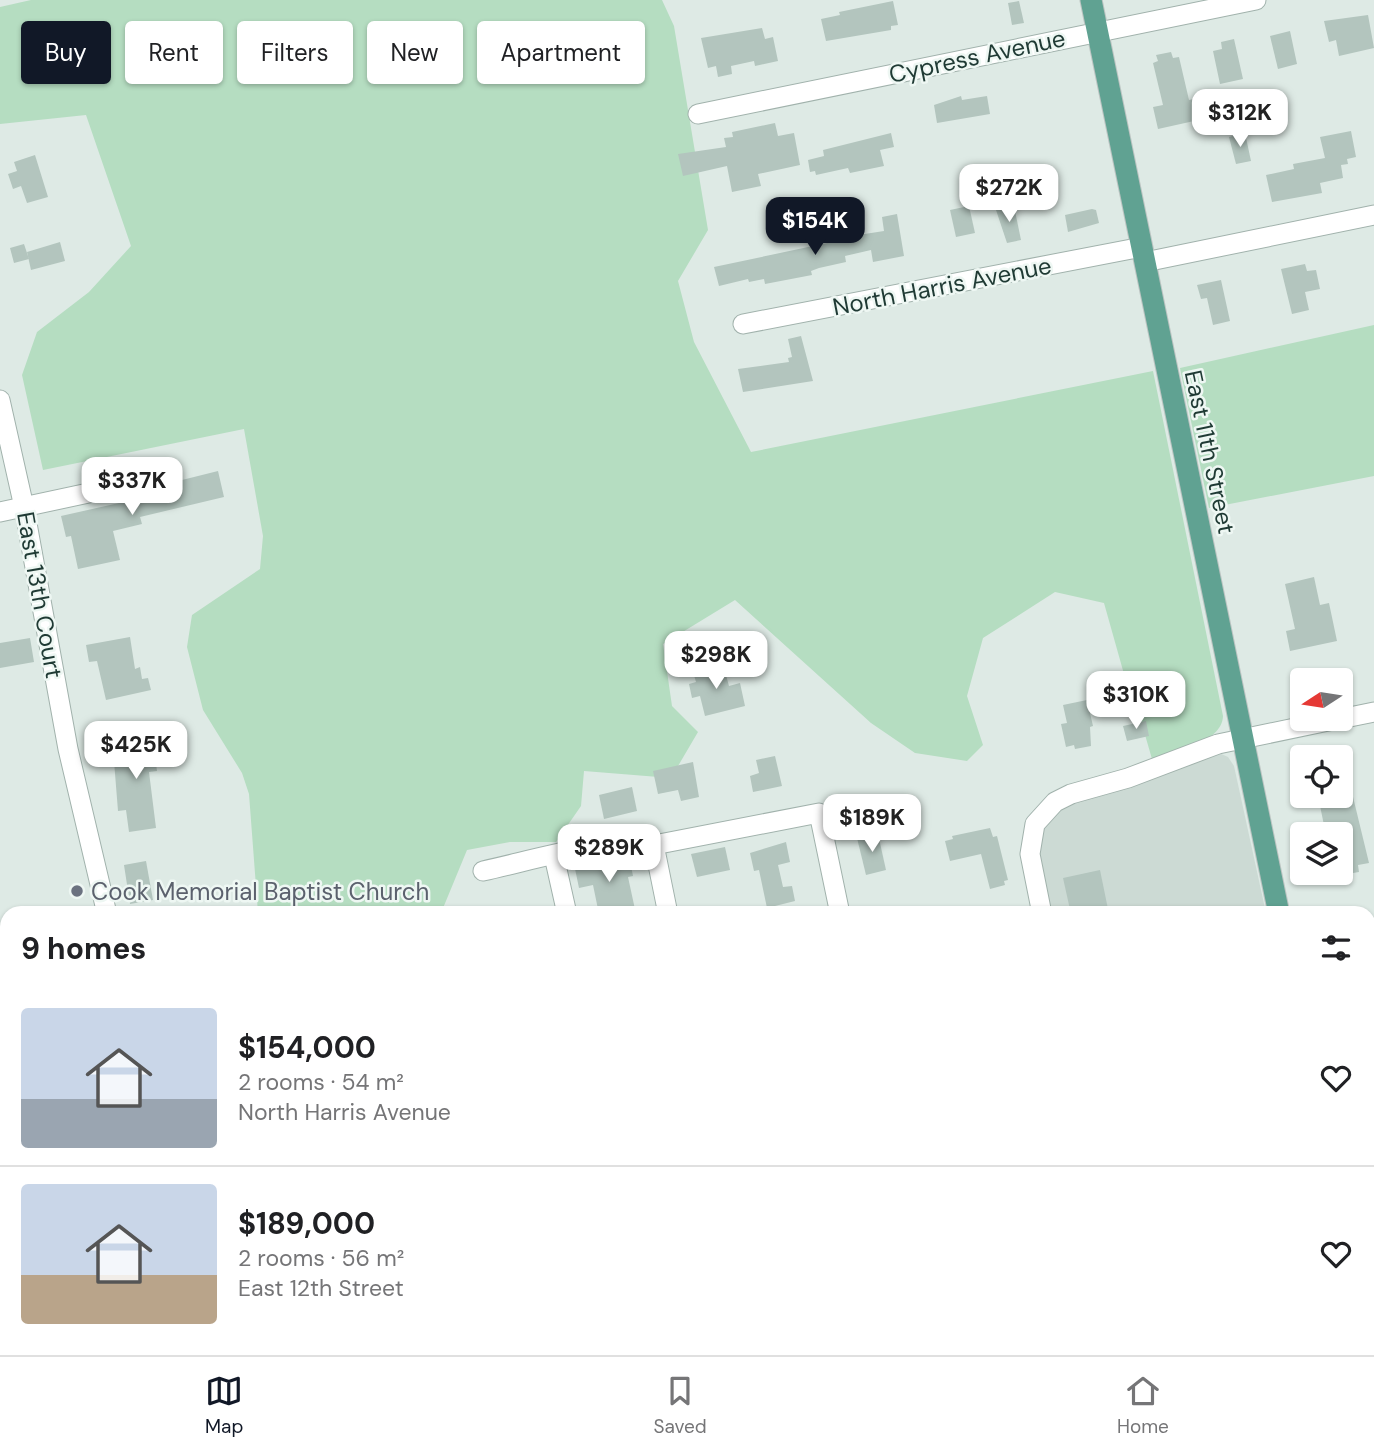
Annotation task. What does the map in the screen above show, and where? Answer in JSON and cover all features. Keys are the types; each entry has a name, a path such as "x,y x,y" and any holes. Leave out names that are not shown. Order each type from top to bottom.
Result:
{"main road":[{"name":"East 11th Street","path":"1091,0 1277,906"}],"street":[{"name":"Cypress Avenue","path":"698,114 1097,30 1256,0"},
{"name":"North Harris Avenue","path":"743,324 1374,215"},
{"name":"East 13th Court","path":"0,400 24,507 68,749 105,906"},
{"path":"0,512 163,477"},
{"path":"1353,719 1373,719"},
{"path":"1040,906 1030,854 1035,824 1055,802 1071,794 1128,778 1166,761 1242,738 1290,729"},
{"path":"483,871 631,842 653,845 819,813 838,906"},
{"path":"653,845 666,906"},
{"path":"554,856 565,906"}],"shaded area":[{"path":"1219,753 1228,757 1234,766 1264,906 1049,906 1037,838 1052,810"}],"green space":[{"path":"31,0 662,0 674,26 708,230 678,281 694,342 751,452 1153,371 1223,716 1221,726 1206,740 1152,759 1139,714 1131,699 1104,603 1055,592 983,638 967,696 983,745 967,761 915,753 871,723 735,600 663,644 672,706 698,732 671,778 584,771 581,806 556,842 510,842 467,850 444,906 257,906 249,794 242,773 203,710 187,647 192,615 260,569 263,536 244,429 43,470 22,375 37,332 89,292 131,246 86,115 0,124 0,7"},
{"path":"1374,325 1374,476 1209,508 1180,368"}],"building":[{"path":"893,1 898,25 891,26 891,30 826,41 821,19 840,15 839,12"},
{"path":"1019,1 1024,23 1012,25 1008,3"},
{"path":"1368,15 1374,48 1339,56 1336,40 1329,42 1324,21"},
{"path":"762,28 765,39 773,37 778,61 755,66 754,61 731,66 732,74 718,77 716,66 708,68 701,38"},
{"path":"1290,31 1297,64 1278,69 1270,36"},
{"path":"1234,39 1243,79 1220,84 1213,51 1222,49 1221,42"},
{"path":"1171,52 1173,58 1179,57 1189,100 1215,94 1221,115 1158,129 1153,107 1163,105 1153,63 1158,61 1156,55"},
{"path":"961,96 962,100 987,96 990,114 937,123 934,105"},
{"path":"775,123 778,136 794,133 800,165 758,174 761,186 732,192 727,166 683,176 678,154 726,147 724,138 733,137 732,132"},
{"path":"1351,131 1356,157 1347,159 1348,164 1341,165 1343,178 1320,183 1322,193 1272,202 1266,175 1294,169 1293,164 1325,158 1320,137"},
{"path":"891,133 894,147 880,150 884,166 850,173 848,168 816,175 815,171 810,172 808,160 824,156 823,150"},
{"path":"1245,133 1251,161 1236,164 1229,137"},
{"path":"35,155 48,197 27,203 21,186 13,189 8,174 17,171 14,162"},
{"path":"969,206 975,233 956,237 950,210"},
{"path":"1014,206 1021,240 1007,243 996,210"},
{"path":"1096,210 1099,223 1068,232 1065,215"},
{"path":"897,214 904,256 873,262 871,250 845,256 846,262 811,271 812,275 765,284 764,279 749,282 748,279 719,286 714,267 827,243 826,240 884,231 882,217"},
{"path":"60,242 65,261 31,270 27,252"},
{"path":"24,244 29,259 14,263 10,248"},
{"path":"1305,264 1307,271 1316,270 1320,289 1305,292 1309,310 1292,314 1281,269"},
{"path":"1221,280 1230,321 1213,325 1207,298 1201,299 1197,285"},
{"path":"801,336 813,381 743,392 738,369 789,362 788,358 792,357 788,339"},
{"path":"218,471 224,497 140,517 142,524 113,531 120,560 78,569 71,536 66,537 61,516 119,503 118,499 166,489 174,482"},
{"path":"1314,577 1320,605 1329,603 1337,641 1290,651 1286,631 1295,629 1285,584"},
{"path":"130,637 135,669 140,667 142,679 148,678 151,690 106,700 97,661 89,662 86,645"},
{"path":"30,638 34,662 0,668 0,643"},
{"path":"723,664 729,686 740,683 745,706 705,716 700,696 692,698 689,684 696,682 693,672"},
{"path":"1087,700 1093,726 1090,727 1091,746 1075,749 1074,745 1066,747 1061,724 1067,723 1063,705"},
{"path":"1146,721 1149,736 1127,741 1123,726"},
{"path":"137,734 138,742 153,740 157,771 149,772 156,828 129,832 126,810 118,811 114,761 119,760 116,737"},
{"path":"775,756 782,786 753,792 750,776 759,773 756,760"},
{"path":"693,762 699,797 681,801 678,790 658,794 653,771"},
{"path":"632,787 637,811 604,819 599,795"},
{"path":"1353,797 1369,863 1358,865 1359,872 1353,873 1353,822 1323,822 1320,808 1353,808"},
{"path":"990,828 993,837 997,836 1008,880 1004,881 1005,885 990,889 981,854 950,861 945,841 953,839 952,836"},
{"path":"878,834 886,870 866,875 857,838"},
{"path":"786,842 790,862 778,865 783,887 792,886 795,901 767,906 759,870 754,871 750,853"},
{"path":"725,847 730,870 697,877 691,854"},
{"path":"629,856 633,876 628,877 634,906 597,906 593,885 579,888 574,864"},
{"path":"146,861 153,900 130,904 124,865"},
{"path":"1100,870 1107,906 1069,906 1063,878"}],"place":[{"name":"Cook Memorial Baptist Church","path":"77,891"}]}
